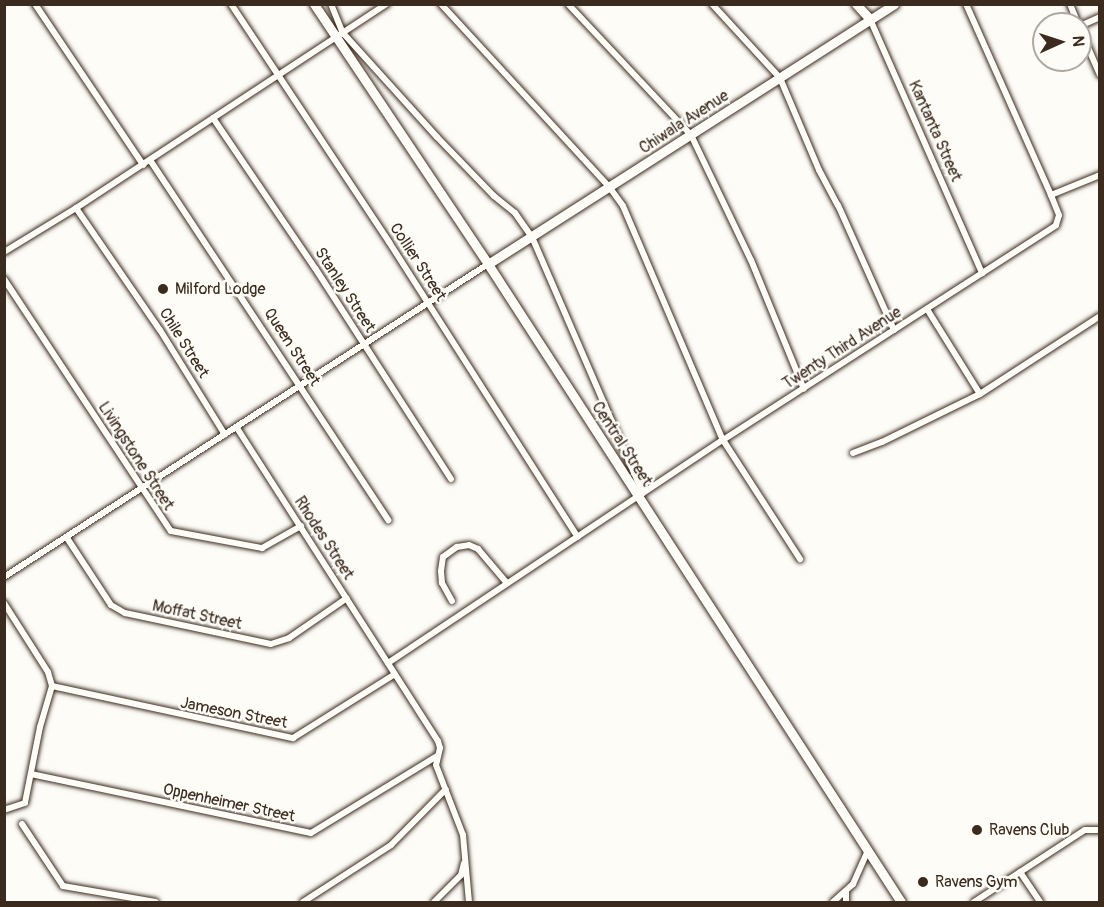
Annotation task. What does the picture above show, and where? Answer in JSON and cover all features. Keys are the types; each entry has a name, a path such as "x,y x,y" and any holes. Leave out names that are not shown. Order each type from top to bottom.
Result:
{"main road":[{"name":"Central Street","path":"314,4 339,35 641,495 901,903"},
{"name":"Kantanta Street","path":"856,4 870,19"},
{"name":"Chiwala Avenue","path":"488,264 894,4"}],"street":[{"path":"35,4 143,165"},
{"name":"Collier Street","path":"231,4 429,303 578,537"},
{"path":"331,4 339,35 494,196 515,213 532,237 641,495"},
{"path":"4,252 143,165 387,4"},
{"path":"441,4 610,188 623,206 723,440 800,559"},
{"path":"568,4 691,135 751,260 804,390"},
{"path":"712,4 780,78 819,170 838,205 894,330"},
{"path":"966,4 1051,195 1100,175"},
{"name":"Kantanta Street","path":"870,19 982,273"},
{"path":"1092,56 1100,75"},
{"name":"Stanley Street","path":"213,118 451,479"},
{"name":"Queen Street","path":"150,160 388,520"},
{"name":"Twenty Third Avenue","path":"388,663 506,582 723,440 804,390 1059,221 1051,195"},
{"name":"Chile Street","path":"76,208 160,330 225,435"},
{"path":"4,577 488,264"},
{"name":"Livingstone Street","path":"4,279 167,527 178,534 262,548 301,526"},
{"path":"927,309 980,394"},
{"path":"853,453 882,442 980,394 1100,316"},
{"name":"Rhodes Street","path":"237,428 438,741 440,748 437,756 437,771 463,836 469,903"},
{"name":"Moffat Street","path":"67,538 111,606 125,613 264,644 276,643 289,638 347,598"},
{"path":"452,601 442,583 441,571 443,557 457,547 469,545 478,549 506,582"},
{"path":"4,603 48,672 52,686 25,803 4,810"},
{"name":"Jameson Street","path":"52,686 293,738 395,674"},
{"name":"Oppenheimer Street","path":"31,774 311,833 437,756"},
{"path":"303,903 392,845 446,789"},
{"path":"22,824 63,886 156,903"},
{"path":"974,903 1084,830 1097,829"},
{"path":"833,903 846,892 857,876 868,851"},
{"path":"434,903 461,875 465,856"},
{"path":"1020,872 1040,903"},
{"path":"846,892 846,903"}],"place":[{"name":"Milford Lodge","path":"163,289"},
{"name":"Ravens Club","path":"977,830"},
{"name":"Ravens Gym","path":"923,882"}]}
